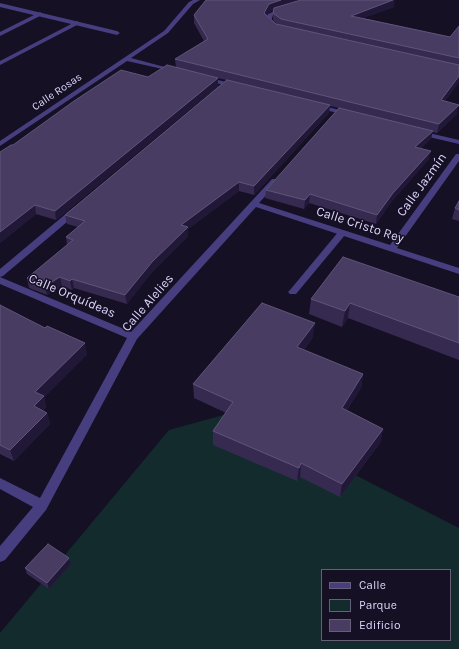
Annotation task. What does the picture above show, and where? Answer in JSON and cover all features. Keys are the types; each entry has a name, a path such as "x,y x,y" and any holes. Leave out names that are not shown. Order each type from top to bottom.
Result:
{"street":[{"name":"Calle Rosas","path":"0,144 166,32 191,3 197,0"},
{"path":"0,5 117,33"},
{"path":"278,29 268,21 271,14 294,7"},
{"path":"0,34 40,14"},
{"path":"0,63 77,23"},
{"path":"126,59 180,72"},
{"path":"195,76 223,86 241,87"},
{"path":"307,104 360,117"},
{"path":"326,122 337,111"},
{"path":"413,130 459,142"},
{"name":"Calle Jazmín","path":"392,249 459,156"},
{"name":"Calle Alelies","path":"0,556 42,506 134,337 280,175"},
{"path":"0,274 86,202"},
{"name":"Calle Cristo Rey","path":"254,204 459,271"},
{"path":"293,292 342,233"},
{"name":"Calle Orquídeas","path":"0,280 134,337"},
{"path":"0,483 42,506"}],"green space":[{"path":"227,414 318,456 459,528 459,649 0,649 0,633 169,430"}],"building":[{"path":"206,0 281,0 269,4 264,13 276,24 459,65 459,76 441,100 459,105 439,124 175,59 208,39 194,15"},
{"path":"301,0 393,0 351,16 450,37 459,26 459,58 281,19 273,13 274,8"},
{"path":"167,65 218,78 55,211 35,205 0,232 0,152 13,145 74,101 121,70 148,77"},
{"path":"227,80 330,105 254,186 239,182 181,225 188,227 152,262 125,295 72,279 70,281 60,277 45,286 27,278 73,240 66,237 85,221 65,215"},
{"path":"339,108 433,131 415,147 431,151 393,193 377,215 310,194 305,200 266,190"},
{"path":"459,201 459,210 455,208"},
{"path":"343,257 459,297 459,343 350,303 345,311 311,299"},
{"path":"262,303 315,323 297,347 363,374 342,408 383,429 342,484 301,463 299,468 213,431 233,402 193,384"},
{"path":"0,305 45,328 47,326 85,343 35,392 44,396 34,406 47,413 10,450 0,445"},
{"path":"48,544 69,558 47,583 25,568"}]}
